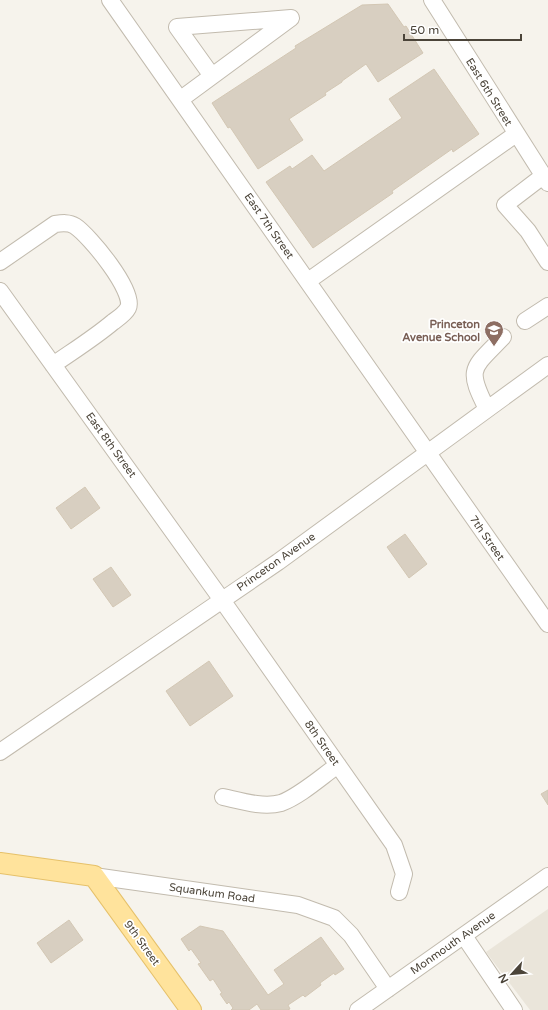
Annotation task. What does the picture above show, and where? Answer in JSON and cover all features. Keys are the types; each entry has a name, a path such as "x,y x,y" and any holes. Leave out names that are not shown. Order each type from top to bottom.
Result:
{"main road":[{"name":"Squankum Road","path":"0,863 94,876"},
{"name":"9th Street","path":"94,876 191,1010"}],"street":[{"name":"East 7th Street","path":"110,0 181,99 427,452"},
{"name":"East 6th Street","path":"432,0 546,179"},
{"path":"181,99 292,18 177,27 212,76"},
{"path":"308,281 516,134"},
{"path":"546,179 505,205 528,231 548,262"},
{"path":"0,262 55,224 65,222 75,226 101,252 125,287 129,301 128,308 120,317 53,365"},
{"name":"East 8th Street","path":"0,291 222,600"},
{"path":"525,321 548,306"},
{"path":"486,409 476,388 473,375 478,363 503,337"},
{"name":"Princeton Avenue","path":"2,746 278,562 548,365"},
{"name":"7th Street","path":"427,452 548,624"},
{"name":"8th Street","path":"222,600 394,845 404,874 399,892"},
{"path":"223,797 251,803 281,803 303,790 338,765"},
{"name":"Squankum Road","path":"94,876 298,905 334,918 351,935 388,989"},
{"name":"Monmouth Avenue","path":"358,1010 548,876"},
{"path":"464,936 514,1010"}],"shaded area":[{"path":"548,909 548,1010 530,1010 486,952"}],"building":[{"path":"388,4 404,27 406,26 423,53 378,82 366,64 325,93 326,95 289,119 303,140 258,169 212,103 296,48 295,46 362,5"},
{"path":"434,69 479,134 453,152 452,149 392,191 393,193 313,248 266,182 290,166 292,169 312,155 324,171 402,118 389,99"},
{"path":"85,487 100,508 71,529 56,508"},
{"path":"405,534 427,564 409,578 387,547"},
{"path":"111,567 131,595 113,607 93,579"},
{"path":"209,661 233,696 190,726 166,691"},
{"path":"548,790 548,805 541,794"},
{"path":"69,920 83,940 51,963 37,943"},
{"path":"200,926 223,931 268,995 284,984 274,970 321,937 344,969 335,975 334,973 320,983 321,985 305,997 303,995 288,1005 290,1009 261,1010 257,1004 249,1010 231,1010 233,1008 229,1002 227,1004 220,994 222,993 213,979 210,981 198,964 201,963 191,949 189,951 181,939"}],"place":[{"name":"Princeton Avenue School","path":"494,347"}]}
